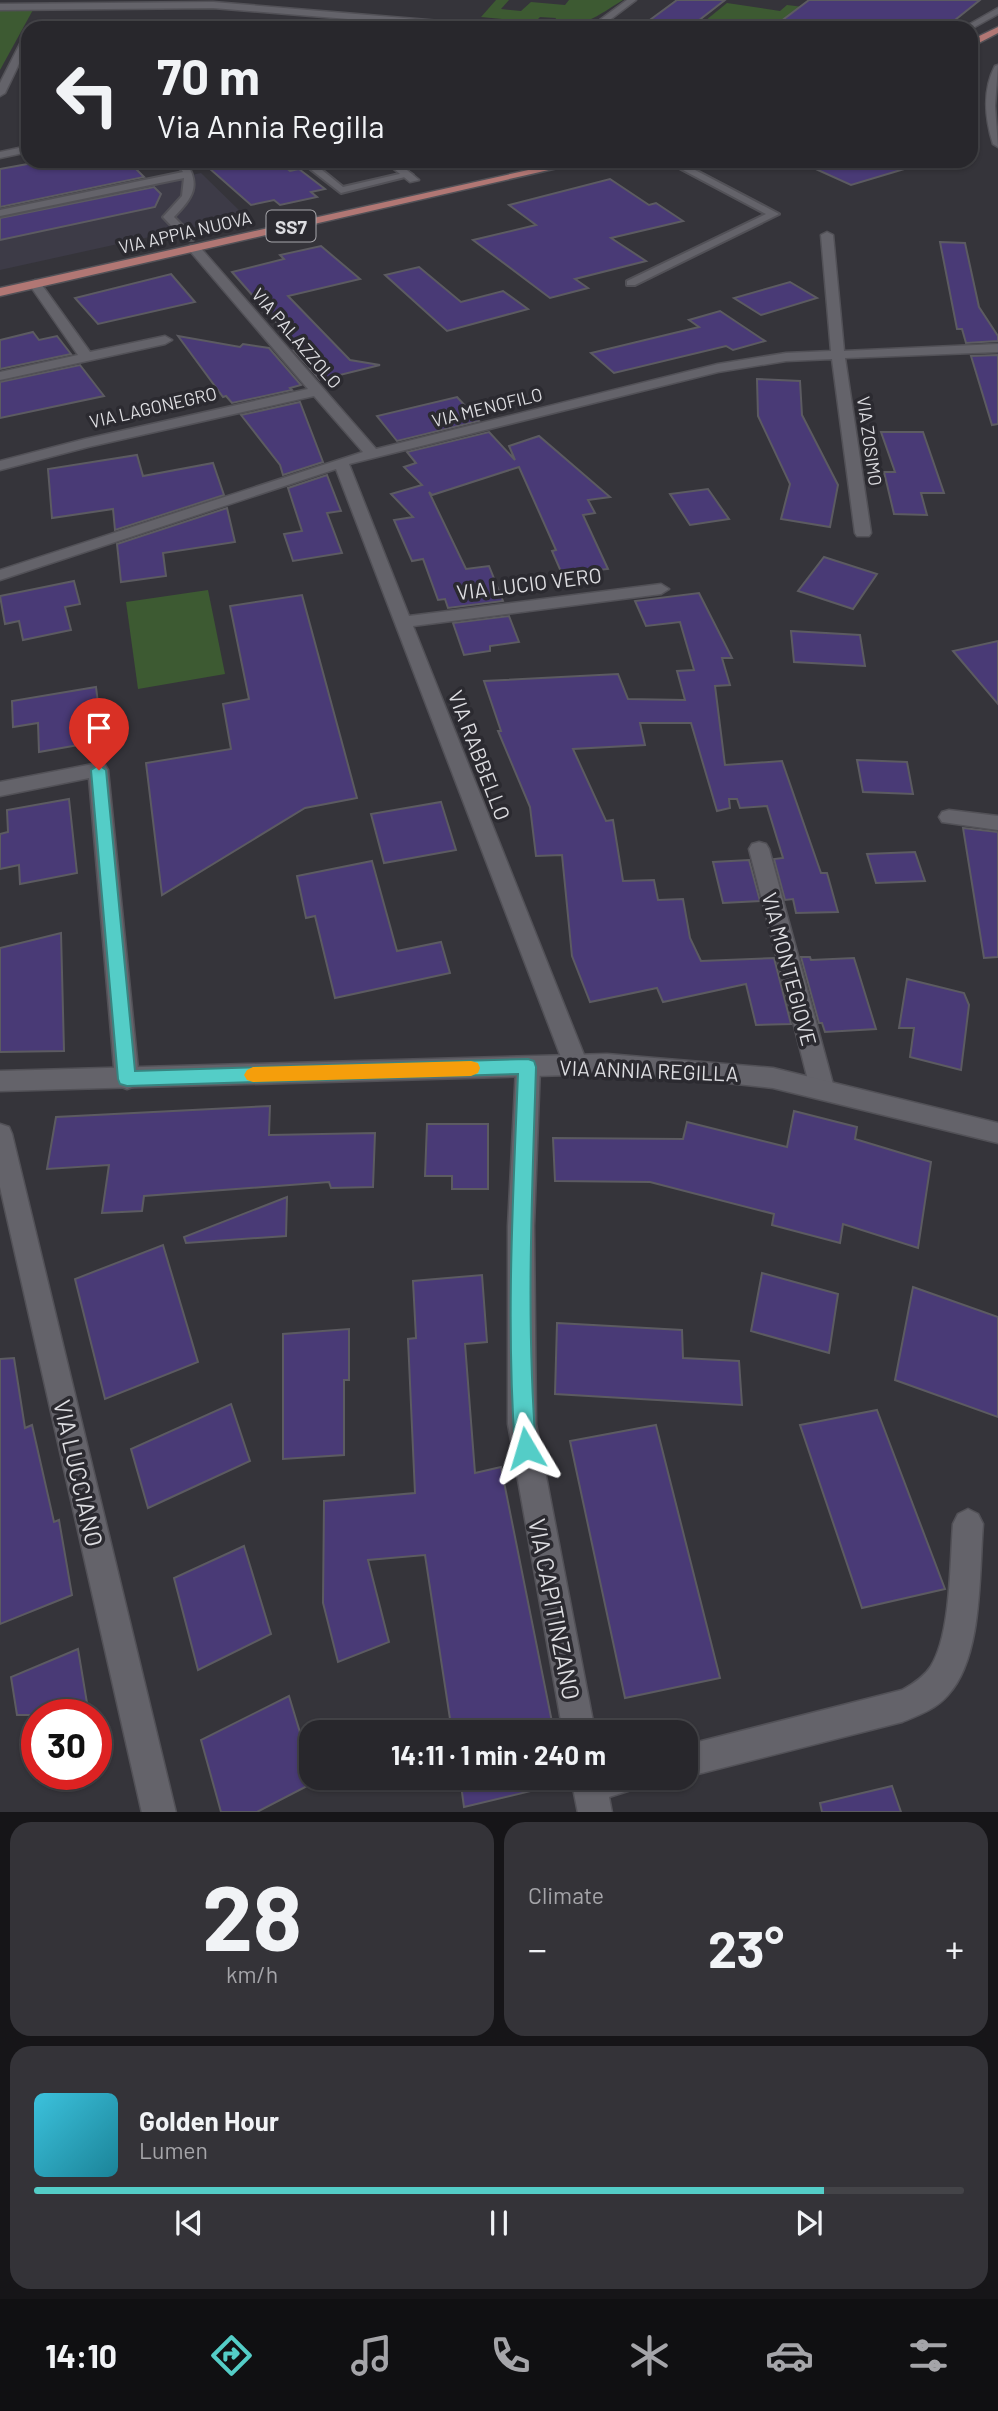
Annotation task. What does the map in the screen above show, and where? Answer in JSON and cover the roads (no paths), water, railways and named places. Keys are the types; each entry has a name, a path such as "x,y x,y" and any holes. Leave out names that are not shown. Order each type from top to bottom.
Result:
{"main road":[{"path":"978,40 998,30"},
{"name":"VIA APPIA NUOVA","path":"0,292 508,168"},
{"name":"VIA APPIA NUOVA","path":"0,279 192,243 550,168"}],"street":[{"path":"280,9 292,0"},
{"path":"603,21 632,0"},
{"path":"38,17 44,3"},
{"path":"0,7 44,3 205,4 411,21"},
{"path":"978,22 998,11"},
{"path":"0,93 21,50"},
{"path":"998,68 992,87 991,118 998,144"},
{"path":"980,83 992,87"},
{"path":"0,155 21,150"},
{"path":"398,168 411,178"},
{"name":"VIA ZOSIMO","path":"827,235 838,354 863,533"},
{"name":"VIA PALAZZOLO","path":"192,243 372,454"},
{"path":"35,284 86,357"},
{"path":"0,376 165,340"},
{"name":"VIA MENOFILO","path":"0,575 341,462 718,368 786,357 998,348"},
{"name":"VIA LAGONEGRO","path":"0,466 74,445 316,391"},
{"name":"VIA RABBELLO","path":"341,462 576,1065"},
{"name":"VIA LUCIO VERO","path":"403,622 661,589"},
{"path":"0,789 99,770 127,1079"},
{"path":"949,817 998,823"},
{"name":"VIA MONTEGIOVE","path":"759,849 822,1088"},
{"name":"VIA ANNIA REGILLA","path":"0,1081 576,1065 713,1070 822,1088 998,1133"},
{"name":"VIA CAPITINZANO","path":"528,1067 521,1226 522,1424 577,1720"},
{"name":"VIA LUCCIANO","path":"0,1134 159,1812"},
{"path":"698,1758 902,1706 928,1693 941,1680 953,1652 968,1524"}],"lane":[{"path":"185,168 189,174 187,197 167,217 192,243"},
{"path":"314,168 341,190 411,178"},
{"path":"631,283 774,214 685,168"},
{"path":"0,214 189,174"}]}
